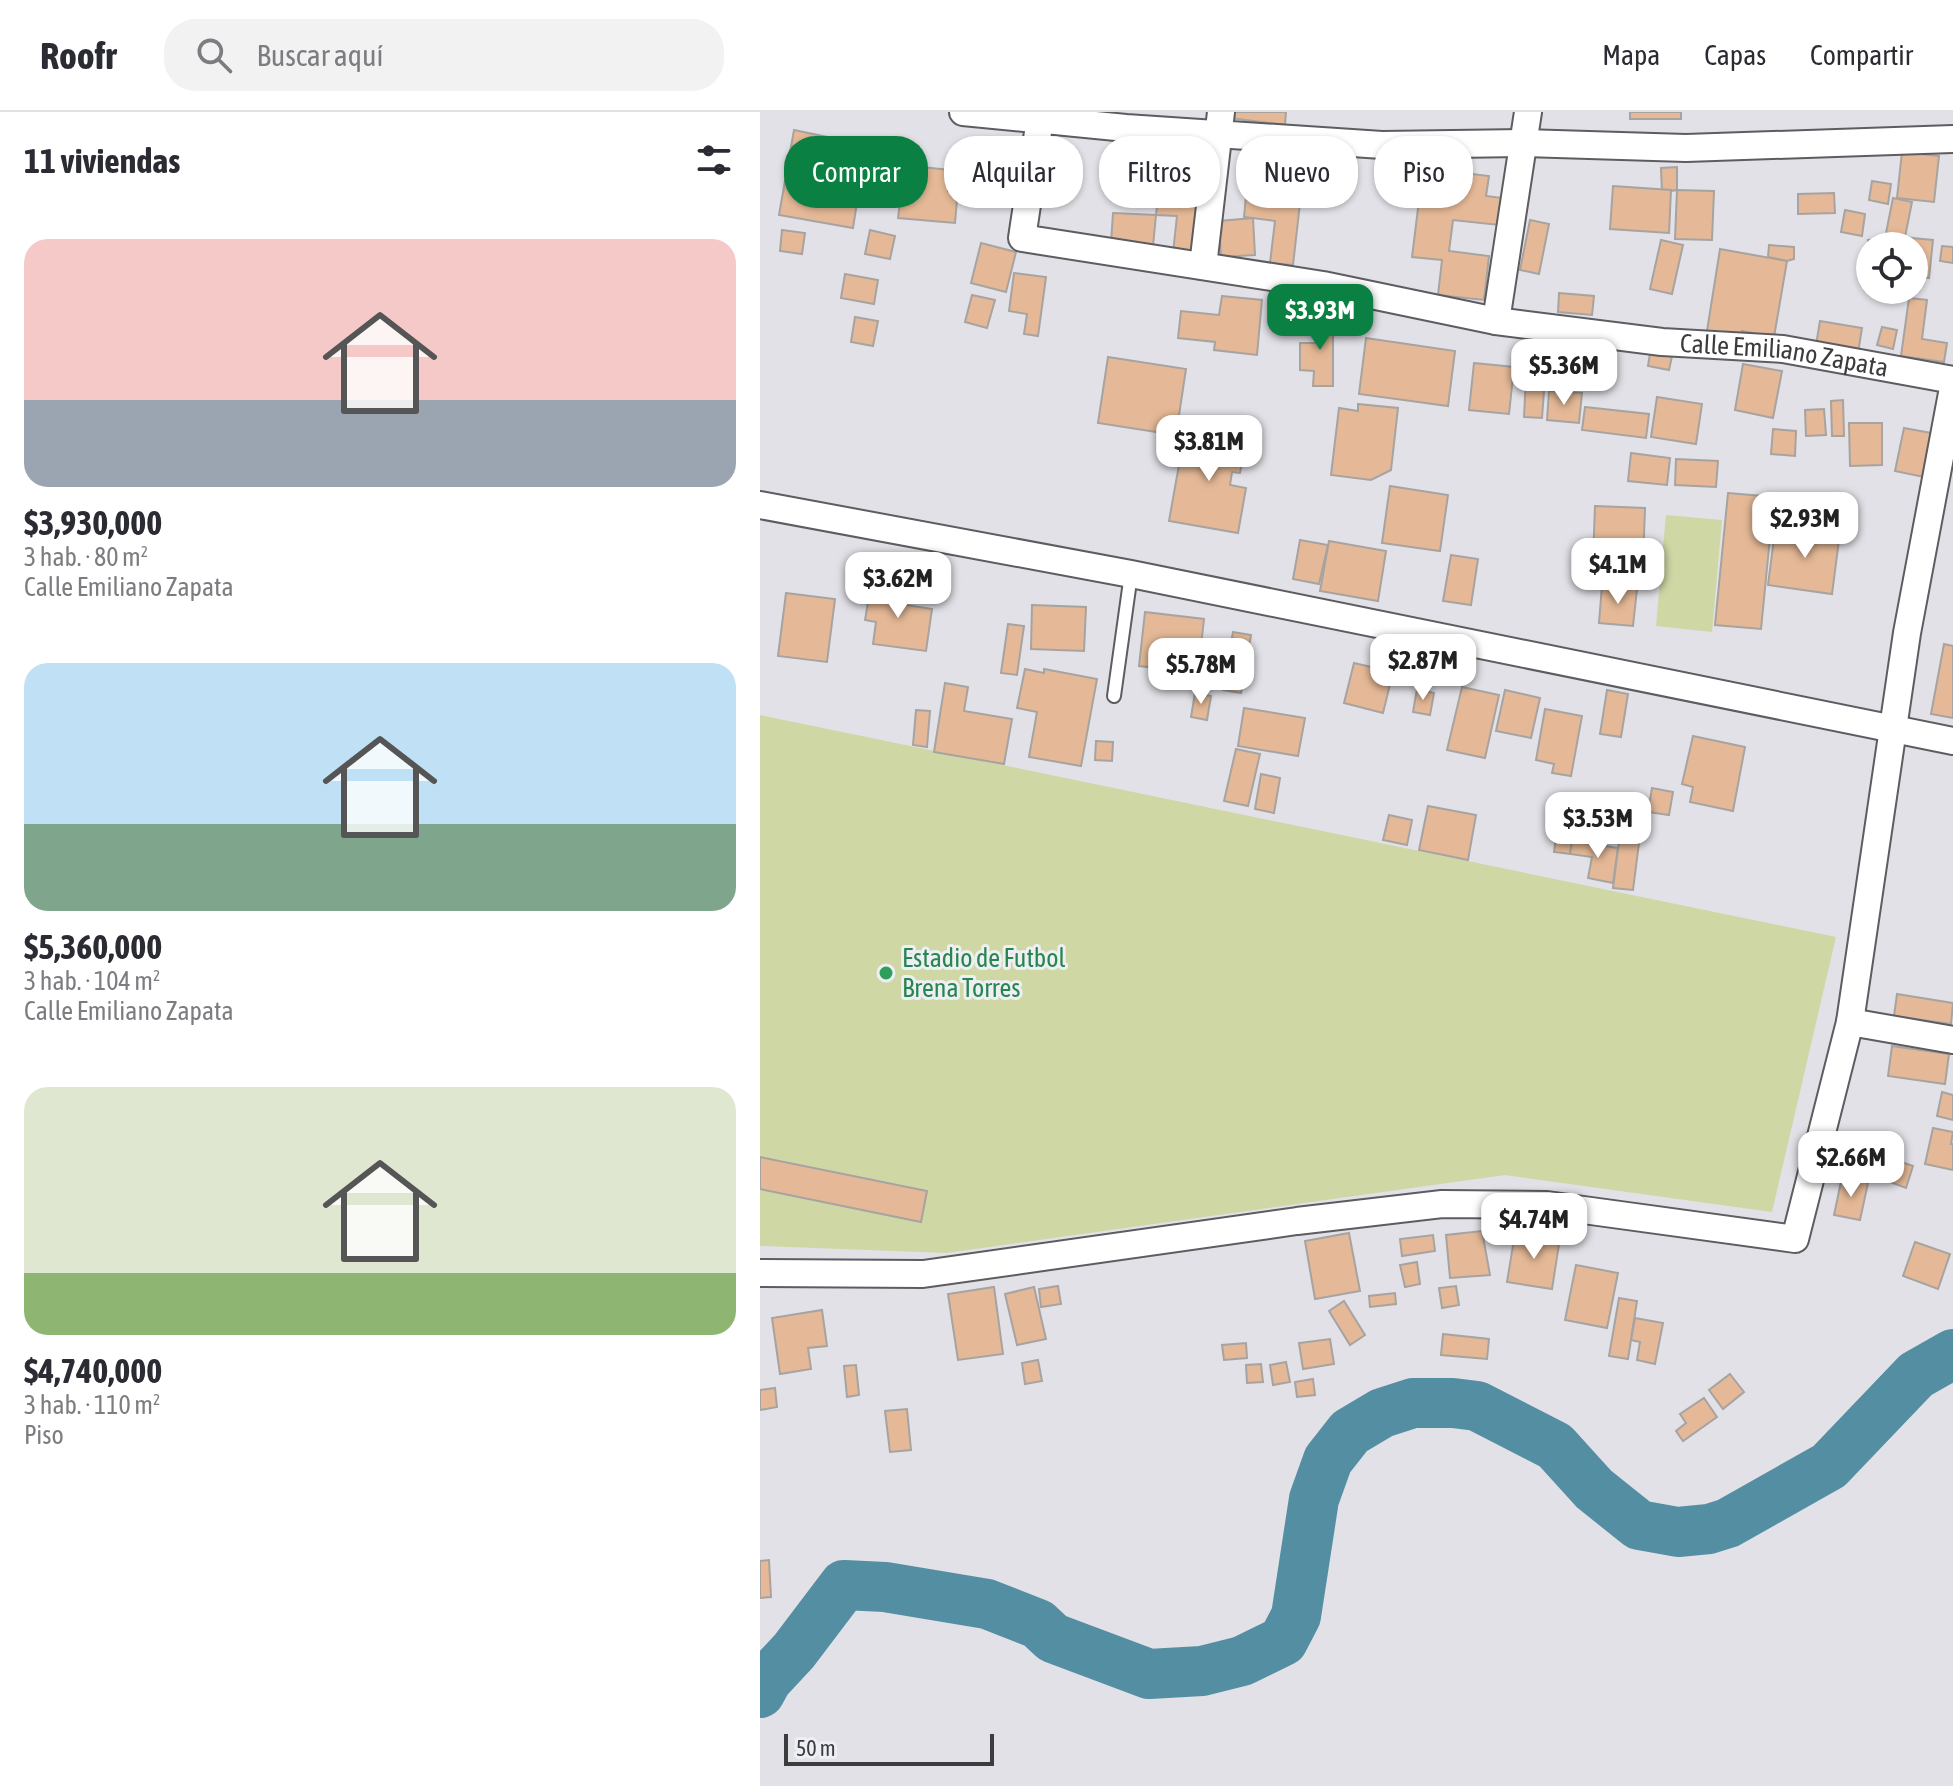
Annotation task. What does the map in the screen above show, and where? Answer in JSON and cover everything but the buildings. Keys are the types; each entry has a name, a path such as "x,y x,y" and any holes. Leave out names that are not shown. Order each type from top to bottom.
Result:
{"street":[{"path":"963,112 1126,128 1219,123 1382,145 1523,143 1686,148 1953,139"},
{"path":"1496,321 1528,112"},
{"name":"Calle Emiliano Zapata","path":"1040,119 1022,238 1323,285 1496,321 1662,342 1783,349 1953,380"},
{"path":"1203,266 1219,123"},
{"path":"760,1273 923,1274 1297,1221 1442,1204 1547,1205 1795,1239 1850,1022 1907,633 1953,388"},
{"path":"760,505 1131,574 1953,741"},
{"path":"1850,1022 1953,1040"}],"lane":[{"path":"1114,696 1131,574"}],"green space":[{"path":"1666,515 1722,520 1712,632 1656,626"},
{"path":"760,715 1836,937 1772,1212 1505,1175 947,1253 760,1246"}],"waterway":[{"path":"760,1693 767,1680 794,1651 844,1585 885,1587 987,1604 1038,1624 1053,1638 1149,1674 1202,1671 1242,1661 1283,1641 1296,1616 1314,1499 1328,1460 1350,1432 1382,1413 1413,1403 1477,1406 1555,1446 1594,1489 1639,1525 1678,1532 1709,1529 1728,1523 1829,1466 1916,1375 1953,1354"}],"place":[{"name":"Estadio de Futbol Brena Torres","path":"886,973"}]}
